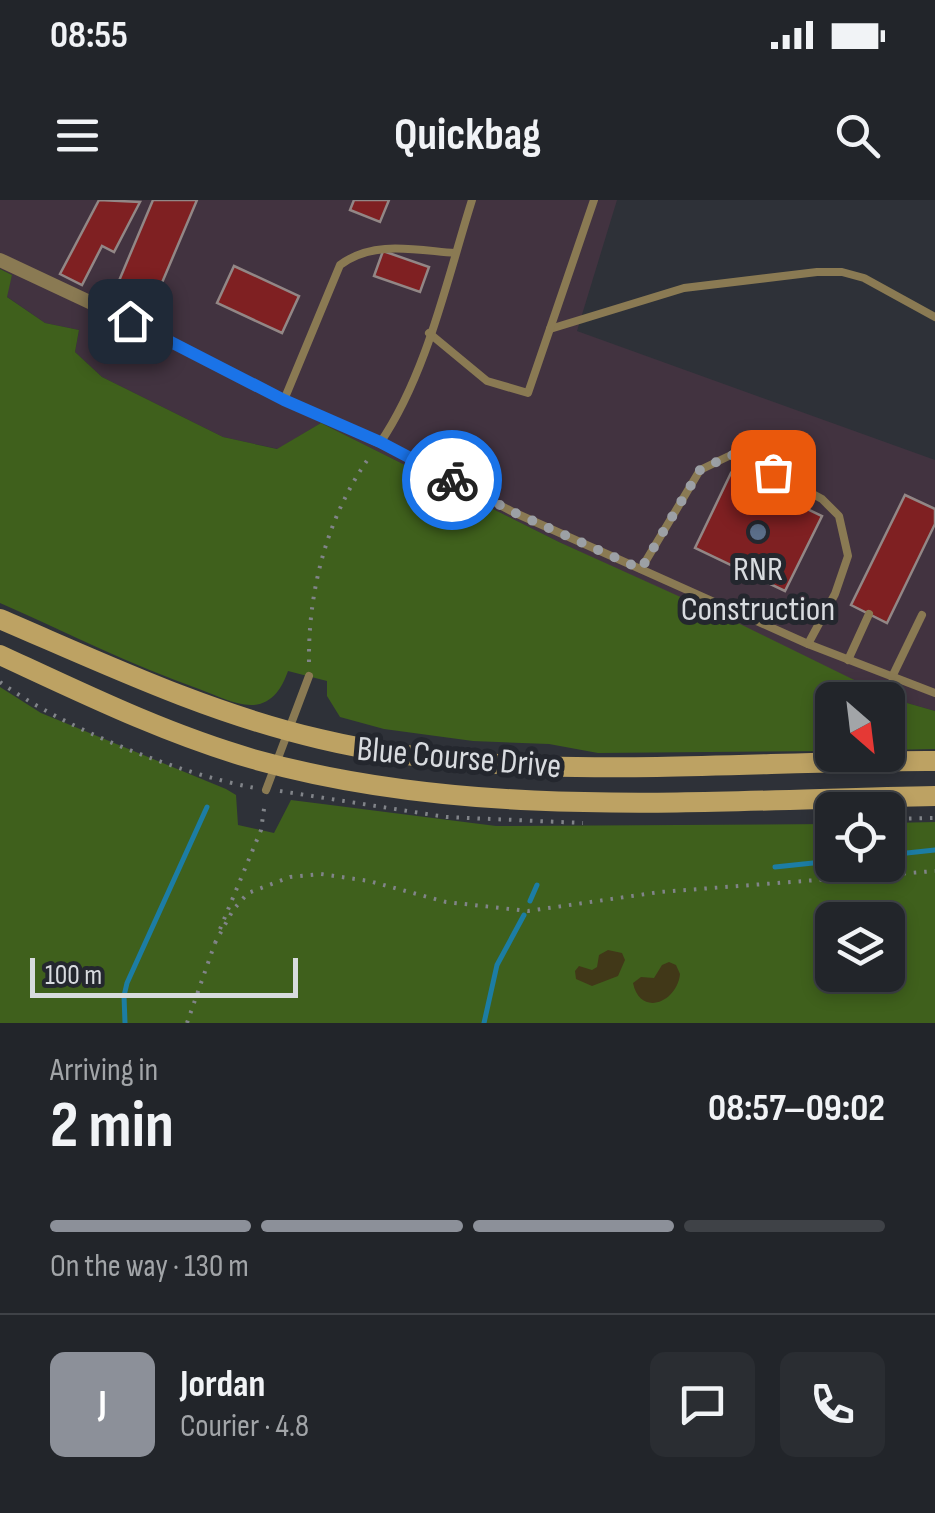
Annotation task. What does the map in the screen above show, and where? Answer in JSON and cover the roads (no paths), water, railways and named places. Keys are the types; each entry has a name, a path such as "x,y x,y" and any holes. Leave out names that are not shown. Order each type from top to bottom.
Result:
{"main road":[{"name":"Blue Course Drive","path":"0,619 223,712 386,752 516,765 935,761"},
{"name":"Blue Course Drive","path":"0,655 167,729 277,765 411,792 508,800 935,796"}],"street":[{"path":"0,260 130,321"}],"lane":[{"path":"380,442 400,414 472,200"},
{"path":"429,333 487,381 528,393 594,200"},
{"path":"284,400 340,265 356,252 393,248 455,253"},
{"path":"550,329 684,288 817,272 842,272 864,278 935,317"},
{"path":"130,321 284,400 380,442 513,512 808,644 935,693"},
{"path":"641,569 700,470 731,455 748,459 822,500 839,516 843,526 848,556 808,644"},
{"path":"848,660 869,614"},
{"path":"892,677 922,614"},
{"path":"266,790 309,676"}],"waterway":[{"path":"125,1023 127,983 207,807"},
{"path":"905,853 935,850"},
{"path":"775,867 815,863"},
{"path":"530,901 537,885"},
{"path":"484,1023 497,965 524,915"}],"place":[{"name":"RNR Construction","path":"758,532"}]}
